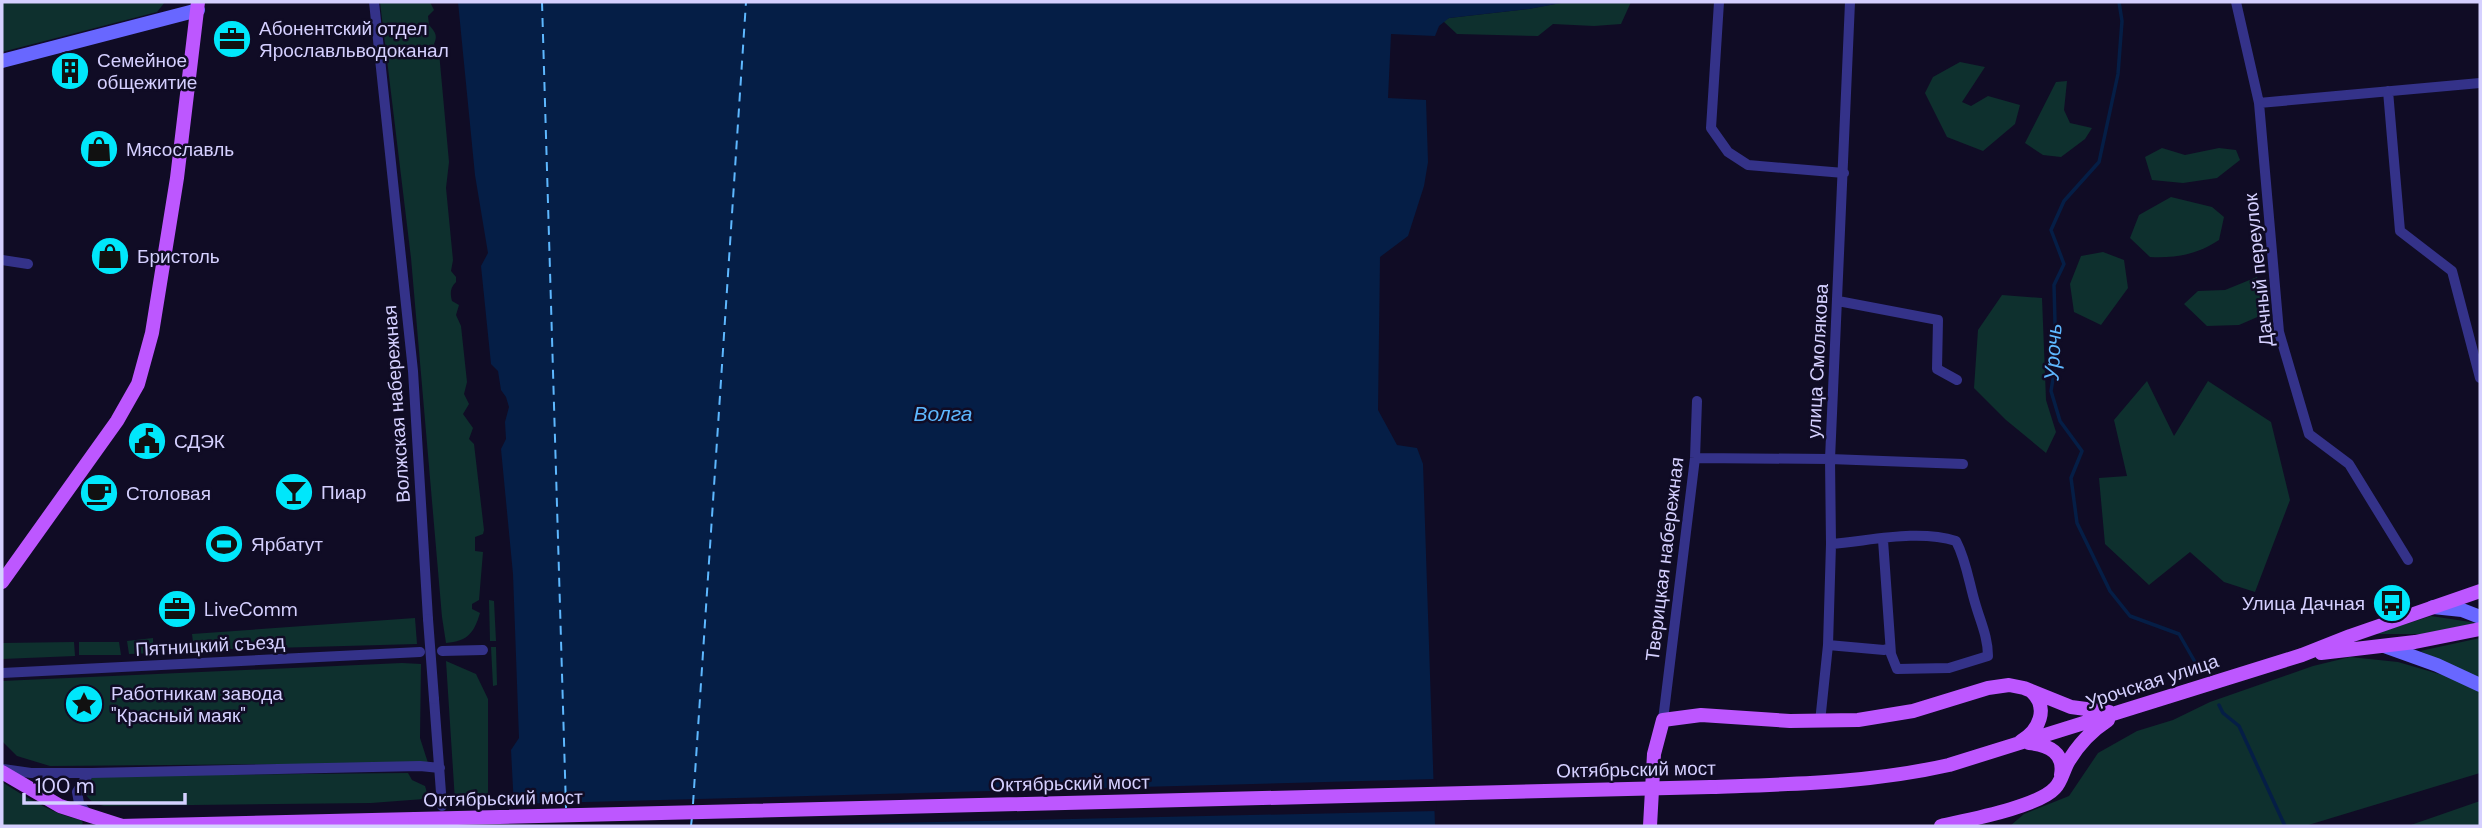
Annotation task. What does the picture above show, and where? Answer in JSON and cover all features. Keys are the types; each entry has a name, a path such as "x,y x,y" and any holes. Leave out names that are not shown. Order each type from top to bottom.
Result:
{"main road":[{"path":"2,61 198,6 175,191 152,333 138,384 117,421 2,582"},
{"name":"Урочская улица","path":"2014,746 2302,655 2480,592"},
{"path":"2432,607 2462,610 2480,617"},
{"name":"Урочская улица","path":"2302,655 2382,646 2480,629"},
{"path":"2382,646 2437,665 2480,685"},
{"path":"1650,826 1654,754 1663,720 1708,715 1820,722 1889,716 1999,685 2024,688 2071,707 2120,712"},
{"path":"2014,746 2033,732 2040,718 2040,703 2037,697 2024,688"},
{"path":"1941,826 2032,801 2047,794 2059,782 2073,754 2090,734 2120,712"},
{"path":"2014,746 2042,744 2056,752 2063,766 2059,782"},
{"name":"Октябрьский мост","path":"2,771 61,806 121,826 1807,784 1874,779 1949,765 2014,746"}],"street":[{"name":"Волжская набережная","path":"375,2 414,371 442,806"},
{"path":"1719,2 1711,128 1728,152 1748,165 1844,173"},
{"name":"улица Смолякова","path":"1820,722 1828,645 1830,459 1850,2"},
{"name":"Дачный переулок","path":"2236,2 2259,103 2278,332 2309,434 2349,464 2408,561"},
{"path":"2259,103 2480,83"},
{"path":"2388,91 2400,231 2452,271 2480,378"},
{"path":"2,260 28,264"},
{"path":"1838,301 1938,320 1937,369 1956,380"},
{"name":"Тверицкая набережная","path":"1663,720 1695,458 1697,401"},
{"path":"1695,458 1963,464"},
{"path":"1831,544 1918,537 1943,537 1955,541 1964,555 1988,643 1988,656 1949,668 1897,669 1890,648 1883,540"},
{"path":"1828,645 1884,650 1890,648"},
{"path":"443,651 483,650"},
{"name":"Пятницкий съезд","path":"2,673 420,652"},
{"path":"2,771 89,773 420,766 440,768"},
{"path":"89,773 77,792 79,803 90,817"}],"green space":[{"path":"2,2 165,2 157,12 2,52"},
{"path":"380,2 430,2 434,10 428,16 429,25 435,34 434,44 439,52 449,162 446,188 453,260 451,271 456,277 451,296 452,301 459,305 456,315 461,326 467,382 464,394 469,404 463,414 473,428 469,439 474,444 484,530 483,534 475,537 475,551 483,552 479,600 472,604 472,609 480,613 478,620 465,638 446,643 411,258"},
{"path":"1566,2 1631,2 1621,24 1553,24 1538,36 1457,34 1443,21 1449,18"},
{"path":"1960,62 1985,67 1962,102 1971,106 1988,96 2020,105 2015,124 1983,151 1947,137 1925,93 1933,77"},
{"path":"2067,81 2064,110 2070,123 2092,128 2085,139 2061,157 2043,155 2025,143 2056,82"},
{"path":"2162,148 2185,155 2219,148 2236,150 2240,160 2217,178 2183,183 2152,180 2145,157"},
{"path":"2171,197 2212,207 2224,217 2219,240 2186,254 2150,257 2130,238 2139,215"},
{"path":"2103,252 2124,260 2128,288 2101,325 2074,312 2070,284 2081,256"},
{"path":"2257,277 2263,292 2262,315 2239,325 2207,326 2184,304 2198,291 2225,290"},
{"path":"2002,295 2042,298 2046,400 2056,432 2046,453 2006,420 1974,388 1978,330"},
{"path":"2147,381 2174,436 2208,381 2271,422 2290,500 2255,592 2224,582 2190,552 2149,585 2105,544 2099,478 2127,476 2114,420"},
{"path":"489,600 494,601 496,641 490,641"},
{"path":"2431,616 2477,623 2423,634 2375,634"},
{"path":"415,618 417,644 194,650 192,634"},
{"path":"153,638 153,651 156,653 129,654 127,641"},
{"path":"2480,638 2480,678 2420,651"},
{"path":"74,642 75,656 2,659 2,643"},
{"path":"79,642 119,642 121,655 79,655"},
{"path":"491,647 496,647 497,685 493,686"},
{"path":"2350,657 2398,662 2480,689 2480,773 2305,826 2010,826 2024,814 2069,796 2098,753 2137,731 2173,720 2210,702 2313,666"},
{"path":"446,661 476,674 488,699 488,800 455,801"},
{"path":"421,664 420,738 428,763 50,766 17,756 2,741 2,681"},
{"path":"408,773 412,780 425,786 428,796 424,799 371,803 104,806 93,803 85,794 87,782 94,776"},
{"path":"2,782 40,804 83,823 80,826 2,826"},
{"path":"2480,801 2480,826 2408,826"}],"water":[{"name":"Волга","path":"458,2 1566,2 1449,18 1439,26 1435,36 1391,34 1388,98 1426,100 1428,162 1424,186 1408,236 1380,257 1378,410 1397,445 1417,448 1423,464 1435,826 515,826 511,750 519,738 513,574 501,449 506,439 505,422 509,407 501,390 498,371 491,364 481,266 488,253 475,175"}],"pier":[{"path":"1436,779 1437,811 754,826 511,826 510,804"}],"waterway":[{"name":"Урочь","path":"2119,2 2122,21 2118,74 2099,162 2064,201 2051,230 2064,264 2054,285 2056,361 2051,391 2060,421 2082,451 2071,478 2077,523 2110,591 2130,616 2179,634 2195,662"},
{"name":"Урочь","path":"2219,705 2223,713 2239,726 2285,826"}],"ferry route":[{"path":"542,2 566,808"},
{"path":"693,804 746,2"},
{"path":"691,826 692,817"}],"place":[{"name":"Абонентский отдел Ярославльводоканал","path":"232,39"},
{"name":"Семейное общежитие","path":"70,71"},
{"name":"Мясославль","path":"99,149"},
{"name":"Бристоль","path":"110,256"},
{"name":"СДЭК","path":"147,441"},
{"name":"Пиар","path":"294,492"},
{"name":"Столовая","path":"99,493"},
{"name":"Ярбатут","path":"224,544"},
{"name":"Улица Дачная","path":"2392,603"},
{"name":"LiveComm","path":"177,609"},
{"name":"Работникам завода \"Красный маяк\"","path":"84,704"}]}
